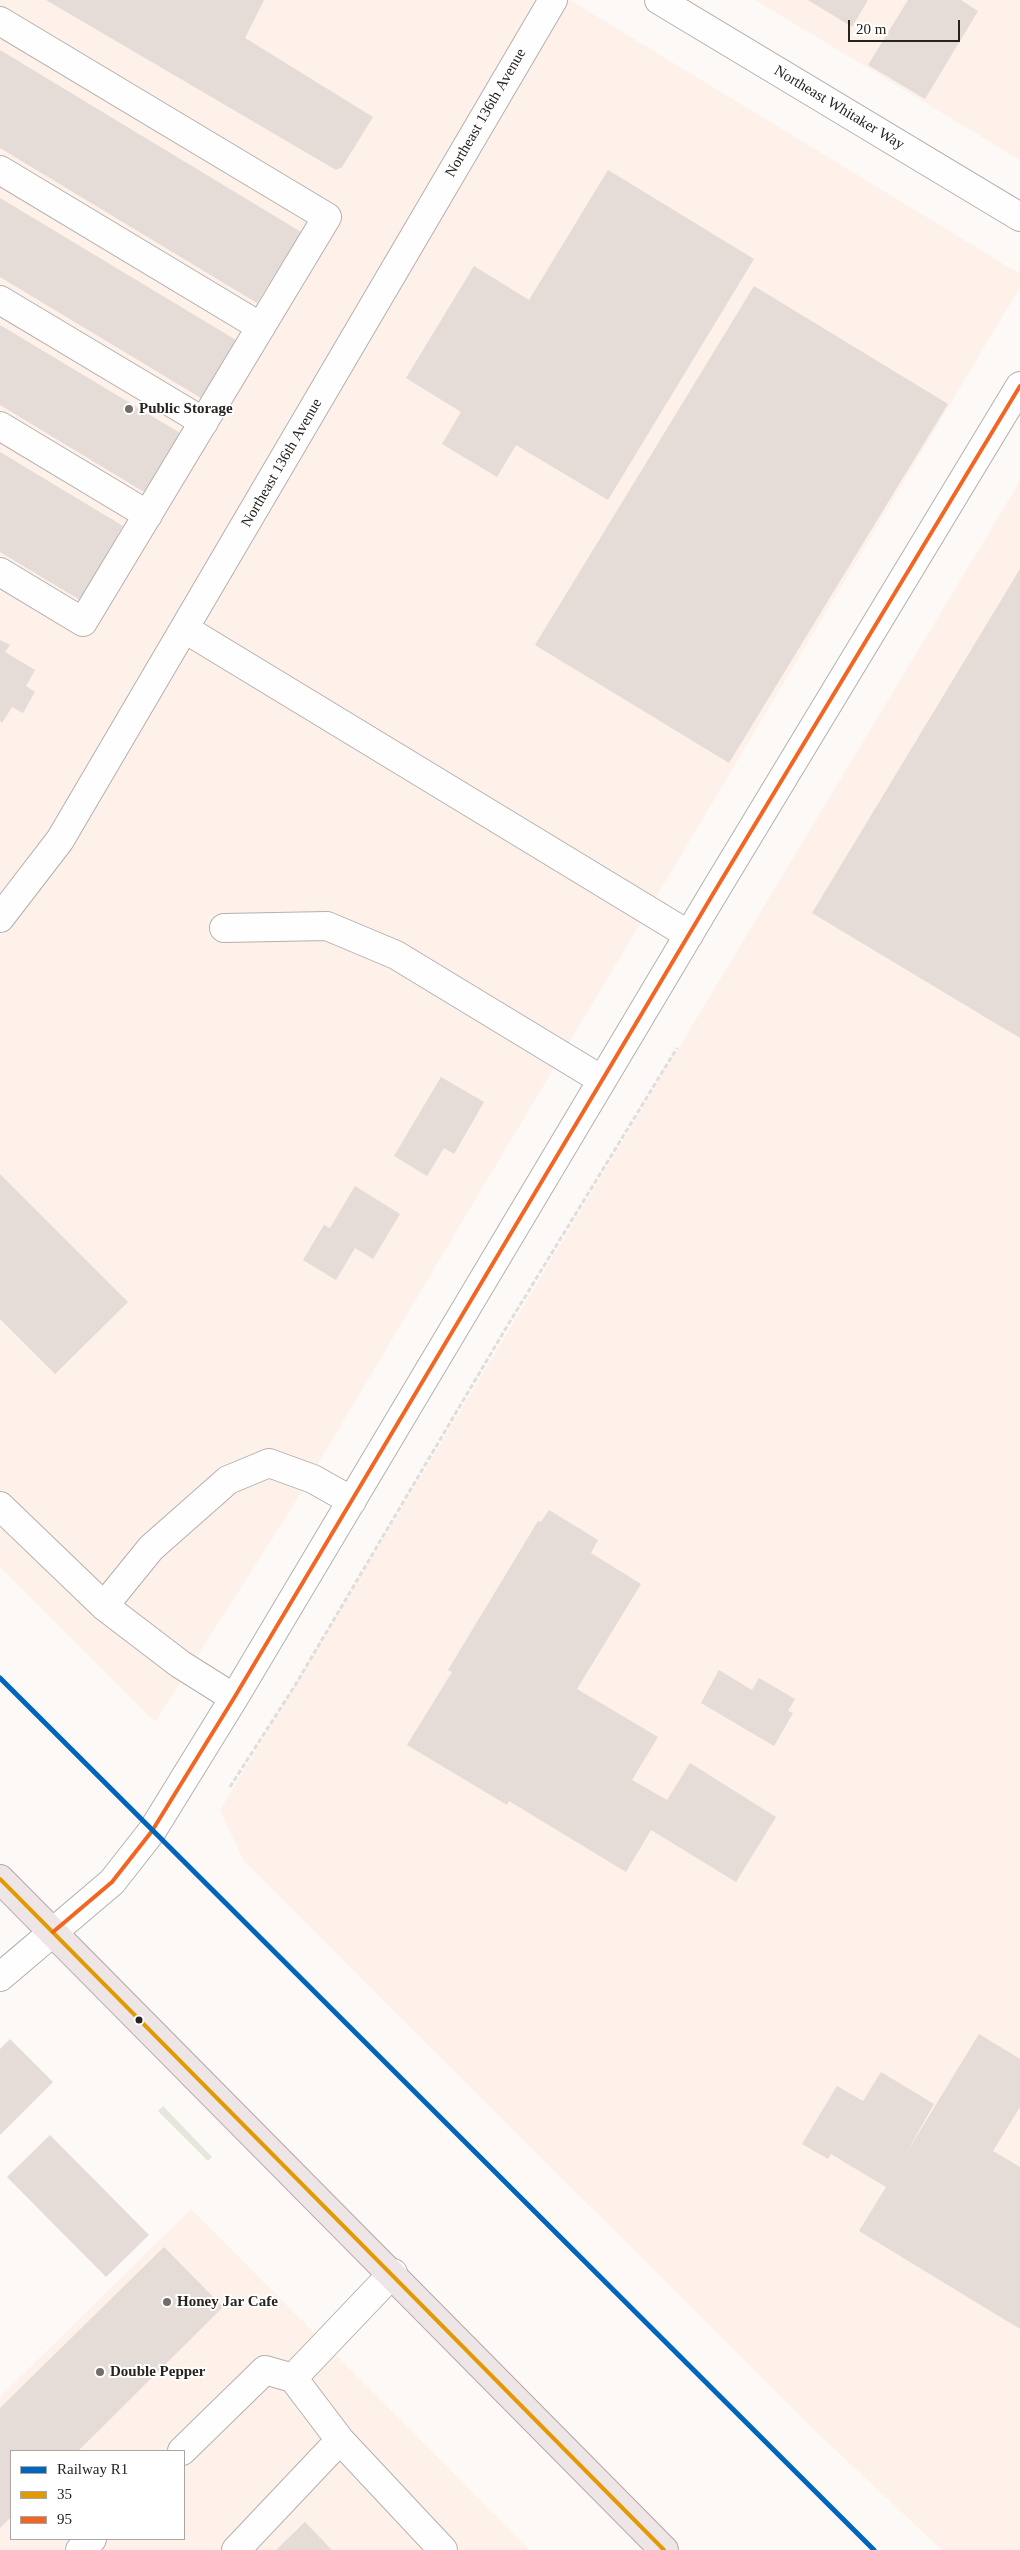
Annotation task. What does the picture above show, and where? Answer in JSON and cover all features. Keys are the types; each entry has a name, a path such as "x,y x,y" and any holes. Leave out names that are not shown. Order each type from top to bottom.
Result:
{"main road":[{"path":"0,1879 393,2273 653,2546"}],"street":[{"name":"Northeast 136th Avenue","path":"0,918 60,840 552,0"},
{"name":"Northeast Whitaker Way","path":"659,0 1020,217"},
{"path":"0,21 327,217 83,622 0,572"},
{"path":"0,170 261,327"},
{"path":"0,300 204,422"},
{"path":"0,1977 112,1882 152,1831 234,1698 602,1080 1020,386"},
{"path":"0,426 148,515"},
{"path":"185,628 689,935"},
{"path":"224,928 327,926 396,955 602,1080"},
{"path":"104,1606 151,1548 228,1480 269,1463 313,1479 352,1501"},
{"path":"0,1506 104,1606 180,1664 234,1698"},
{"path":"293,2378 393,2273"},
{"path":"183,2450 265,2370 293,2378 340,2440 443,2550"},
{"path":"236,2550 340,2440"},
{"path":"80,2550 91,2540"}],"path":[{"path":"230,1787 294,1687 506,1328 677,1048"}],"shaded area":[{"path":"0,0 570,0 1020,274 1020,287 286,1517 155,1722 0,1567"},
{"path":"755,0 1020,0 1020,160"},
{"path":"1020,481 1020,2550 942,2550 812,2428 243,1860 220,1810"},
{"path":"163,2106 212,2157 208,2161 158,2111"},
{"path":"191,2209 530,2550 0,2550 0,2397"}],"building":[{"path":"46,0 264,0 245,38 373,117 342,167 336,170"},
{"path":"808,0 868,0 852,27"},
{"path":"908,0 961,0 978,11 925,99 868,65"},
{"path":"0,50 301,232 257,303 0,148"},
{"path":"608,170 754,259 608,500 516,445 497,477 442,444 461,412 406,378 474,266 529,300"},
{"path":"0,198 236,340 201,398 0,277"},
{"path":"754,286 948,404 729,763 535,645"},
{"path":"0,325 180,433 144,492 0,405"},
{"path":"0,452 123,526 80,600 0,552"},
{"path":"1020,569 1020,1038 812,913"},
{"path":"0,640 10,645 5,652 35,670 26,686 35,692 23,713 12,707 2,723 0,721"},
{"path":"441,1077 484,1102 454,1154 444,1148 427,1176 394,1156"},
{"path":"0,1174 128,1302 55,1374 0,1319"},
{"path":"355,1186 400,1214 373,1259 355,1248 336,1280 303,1260 324,1225 330,1228"},
{"path":"549,1510 598,1540 591,1553 641,1584 577,1689 658,1737 632,1780 667,1800 690,1763 776,1817 736,1882 651,1830 626,1872 509,1801 507,1805 407,1745 452,1672 448,1670 538,1521 541,1522"},
{"path":"719,1670 752,1690 759,1678 795,1699 788,1711 793,1713 774,1746 701,1703"},
{"path":"979,2034 1020,2059 1020,2107 993,2151 1020,2167 1020,2329 859,2231 886,2187 831,2154 828,2159 802,2144 837,2086 863,2101 881,2072 934,2104 904,2157"},
{"path":"10,2039 53,2082 0,2135 0,2049"},
{"path":"50,2135 149,2235 106,2277 7,2177"},
{"path":"164,2247 223,2307 79,2450 10,2450 10,2518 0,2528 0,2408"},
{"path":"305,2522 332,2550 276,2550"}],"rail line":[{"name":"R1","path":"0,1678 874,2550"}],"transit line":[{"name":"95","path":"53,1932 112,1882 152,1831 234,1698 716,889 1020,386"},
{"name":"35","path":"0,1879 664,2550"}],"place":[{"name":"Public Storage","path":"129,409"},
{"name":"Honey Jar Cafe","path":"167,2302"},
{"name":"Double Pepper","path":"100,2372"}]}
